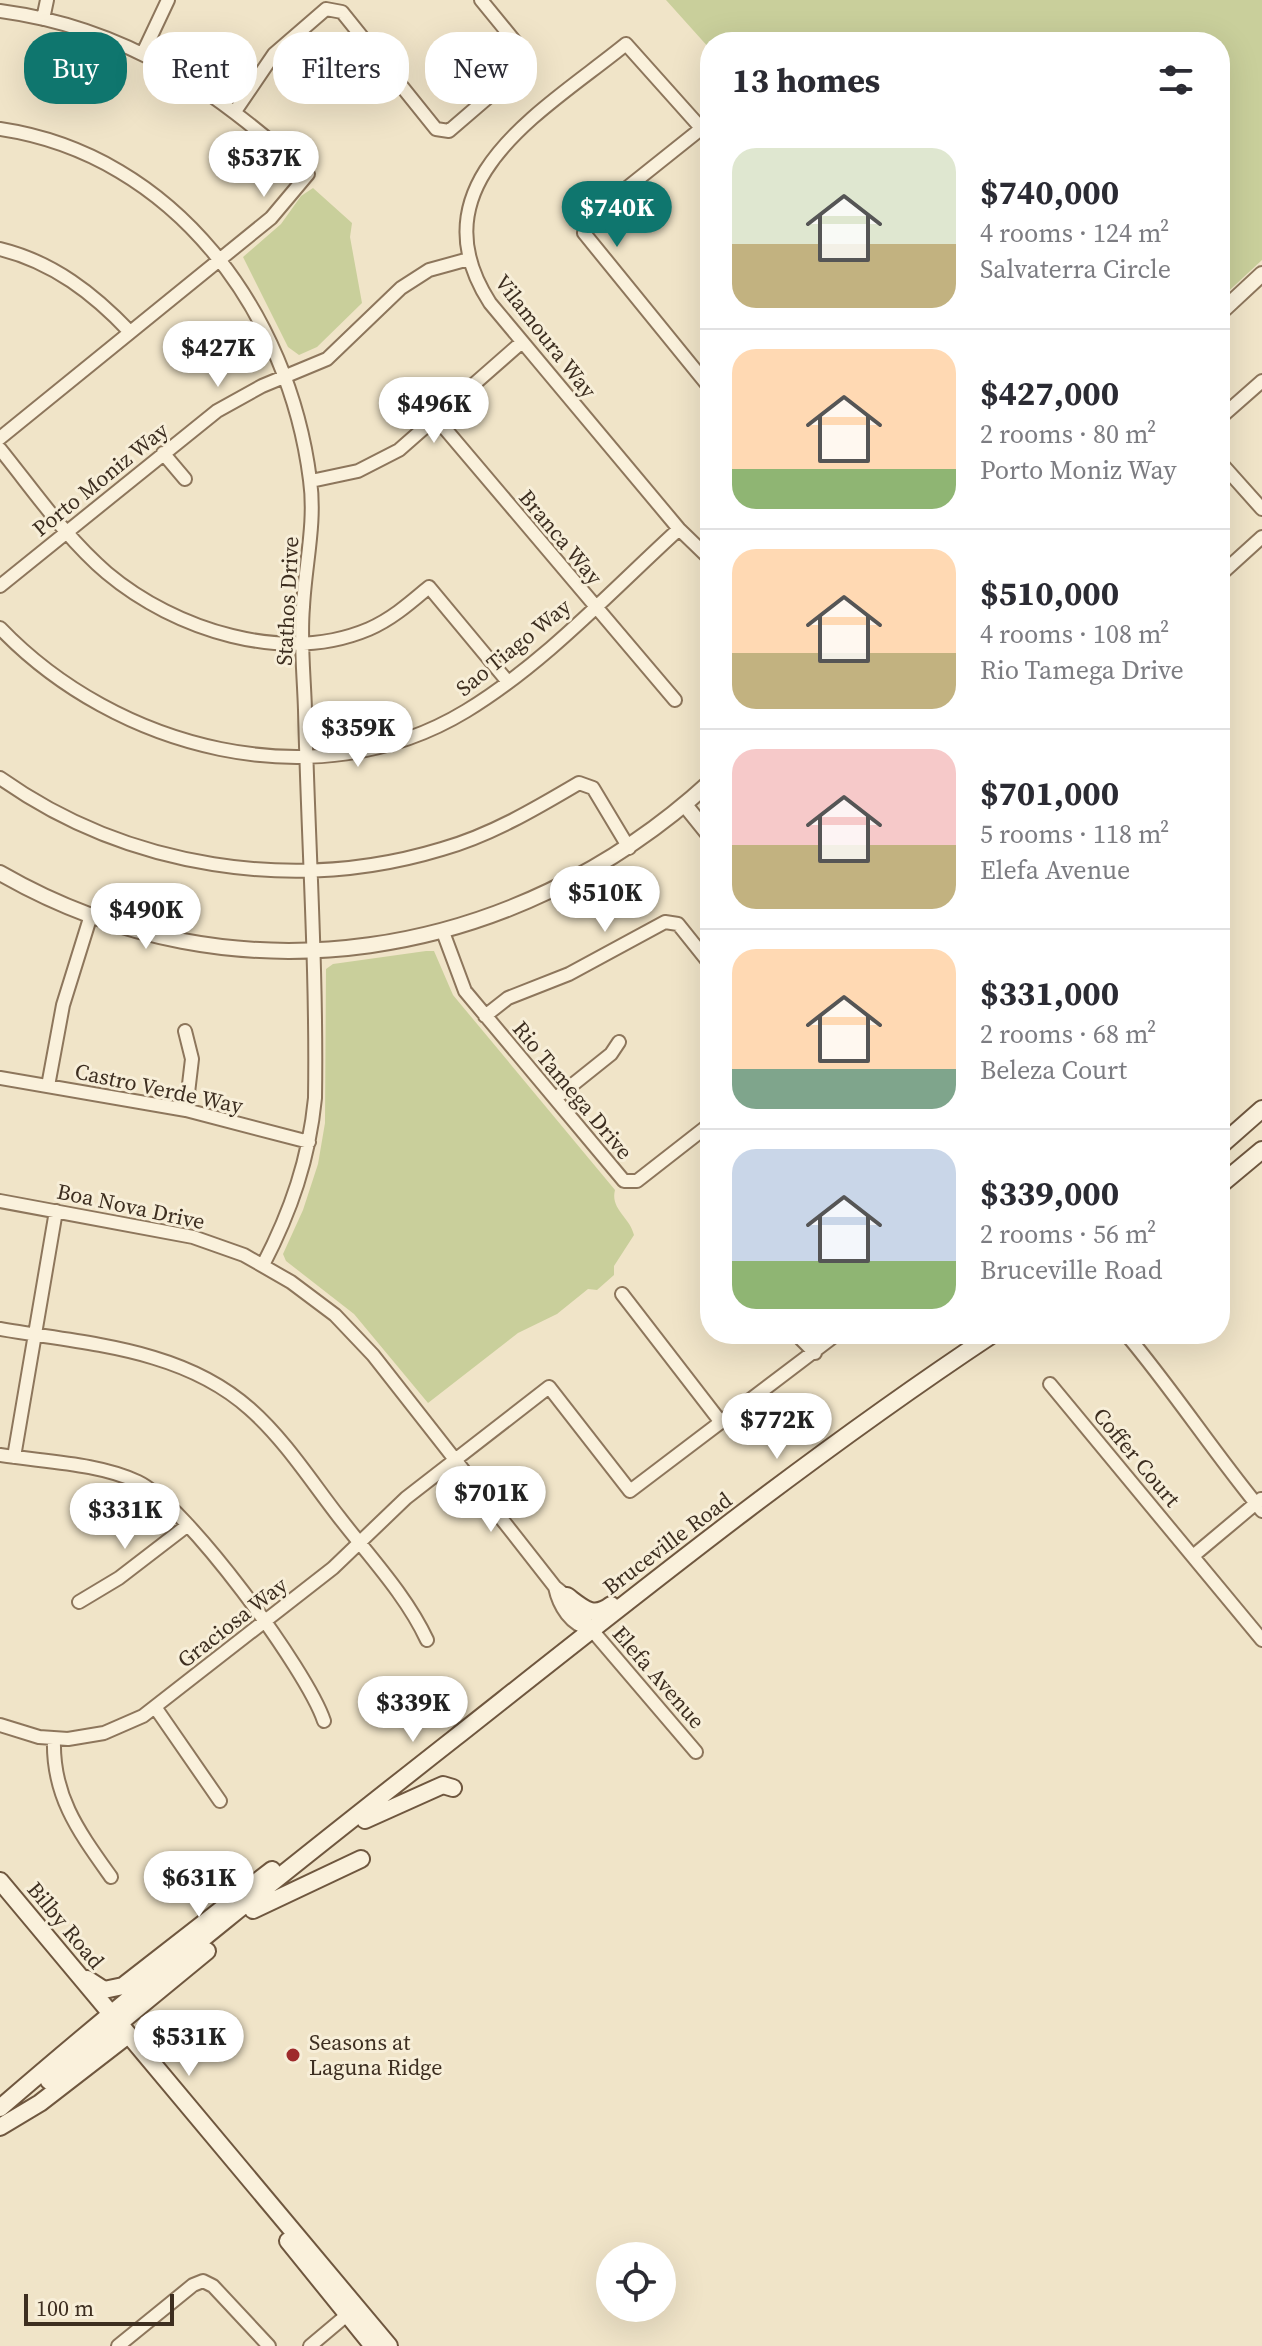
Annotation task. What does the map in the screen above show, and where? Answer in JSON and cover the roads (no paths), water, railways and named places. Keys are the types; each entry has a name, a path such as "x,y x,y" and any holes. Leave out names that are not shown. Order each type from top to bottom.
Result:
{"main road":[{"path":"1230,1137 1262,1109"},
{"path":"1230,1177 1262,1150"},
{"name":"Bruceville Road","path":"0,2108 120,2025 338,1829 628,1600 887,1405 978,1344"},
{"path":"561,1592 593,1612 628,1600"},
{"name":"Bruceville Road","path":"0,2118 120,2025 253,1910 412,1781 453,1739"},
{"path":"365,1820 443,1785 453,1788"},
{"path":"73,1969 99,1988 114,1990 123,1986 289,1857 338,1829"},
{"path":"253,1910 361,1859"},
{"name":"Bilby Road","path":"0,1881 220,2146 352,2311 373,2346"},
{"path":"0,2127 40,2103 120,2025"},
{"name":"Bilby Road","path":"352,2311 389,2346"}],"street":[{"path":"43,19 47,0"},
{"path":"153,32 168,0"},
{"path":"236,110 274,54 326,9 332,9 342,12 436,129 449,131 528,63 526,55 481,0"},
{"path":"0,11 43,19 143,53"},
{"name":"Vilamoura Way","path":"700,126 626,44 510,139 483,169 467,212 469,259 480,288 679,529 700,549"},
{"path":"0,438 271,218 308,174 227,104"},
{"name":"Stathos Drive","path":"0,129 63,146 135,182 181,217 221,259 259,315 285,378 311,481 303,642 315,1073 309,1142 295,1197 263,1265"},
{"path":"700,137 588,219 584,233 700,376"},
{"path":"0,249 65,276 88,292 130,332"},
{"name":"Porto Moniz Way","path":"0,586 228,404 327,359 412,280 469,259"},
{"path":"1230,304 1262,274"},
{"path":"311,481 337,477 379,462 412,441 522,342"},
{"path":"1230,409 1262,381"},
{"name":"Branca Way","path":"436,418 675,700"},
{"path":"0,449 67,531 106,572 130,591 184,620 232,635 303,642 327,641 368,629 394,615 429,587 508,682"},
{"path":"163,453 185,479"},
{"path":"1230,473 1262,509"},
{"name":"Sao Tiago Way","path":"0,628 70,688 132,722 223,750 306,756 364,750 426,731 464,712 508,682 679,529"},
{"path":"1230,566 1262,537"},
{"path":"0,778 73,821 149,850 228,867 309,871 391,862 445,849 521,817 579,783 593,788 629,848"},
{"path":"0,873 91,915 200,943 312,950 390,943 443,932 540,898 629,848 700,791"},
{"path":"685,805 700,824"},
{"path":"48,1086 63,1005 91,915"},
{"name":"Rio Tamega Drive","path":"485,1016 508,998 569,974 665,922 678,924 700,952"},
{"name":"Rio Tamega Drive","path":"443,932 465,991 624,1181 631,1183 700,1131"},
{"path":"185,1031 192,1059 186,1110"},
{"path":"556,1098 611,1054 619,1042"},
{"name":"Castro Verde Way","path":"0,1078 186,1110 309,1142"},
{"name":"Boa Nova Drive","path":"0,1201 193,1237 263,1265 318,1301 358,1338 455,1460"},
{"path":"14,1457 56,1211"},
{"path":"622,1294 720,1421 825,1344"},
{"path":"0,1329 158,1358 201,1375 226,1390 274,1434 409,1607 427,1640"},
{"path":"806,1344 815,1353"},
{"path":"1134,1344 1172,1389 1219,1459 1260,1504 1193,1556"},
{"name":"Coffer Court","path":"1050,1384 1262,1640"},
{"name":"Graciosa Way","path":"0,1725 54,1739 104,1733 155,1707 333,1568 406,1498 549,1387 630,1491 720,1421"},
{"path":"0,1455 116,1475 139,1482 170,1503 264,1622 309,1685 324,1721"},
{"name":"Elefa Avenue","path":"455,1460 591,1629 696,1752"},
{"path":"79,1602 119,1578 188,1525"},
{"path":"155,1707 220,1801"},
{"path":"54,1739 56,1779 66,1811 111,1877"},
{"path":"118,2346 193,2285 203,2281 213,2286 269,2346"},
{"path":"310,2346 352,2311"}],"place":[{"name":"Seasons at Laguna Ridge","path":"293,2055"}]}
